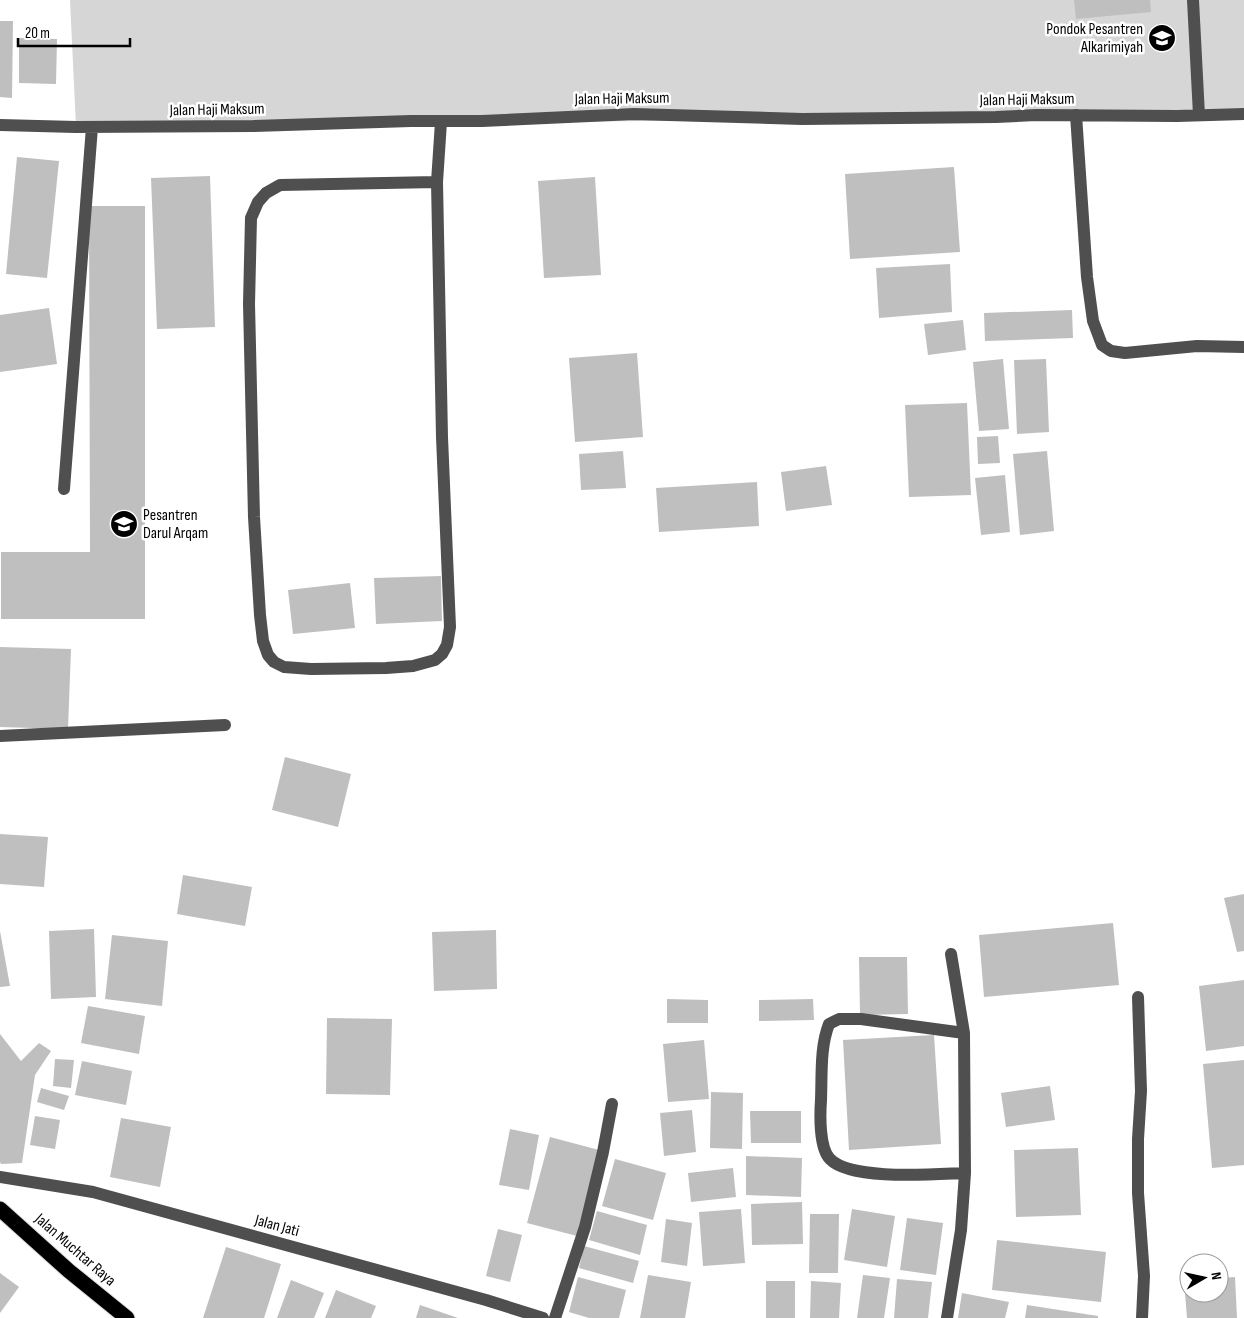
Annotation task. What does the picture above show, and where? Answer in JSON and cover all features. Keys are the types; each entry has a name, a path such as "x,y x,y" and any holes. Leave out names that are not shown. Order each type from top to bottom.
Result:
{"highway":[{"name":"Jalan Muchtar Raya","path":"0,1209 127,1318"}],"street":[{"path":"1194,0 1199,115"},
{"name":"Jalan Haji Maksum","path":"0,125 92,127 253,126 411,121 440,122 634,114 802,119 1244,114"},
{"path":"1076,115 1087,277 1093,321 1102,345 1111,351 1125,353 1197,346 1244,347"},
{"path":"437,182 280,185 266,193 258,202 252,218 249,304 254,517 260,615 263,641 268,655 274,662 284,667 311,669 414,666 435,660 442,654 447,645 450,627 442,436 437,182 440,122"},
{"path":"64,489 92,127"},
{"path":"0,736 226,725"},
{"path":"947,1318 961,1230 965,1173 964,1033 951,954"},
{"path":"1138,997 1141,1091 1138,1139 1138,1193 1144,1276 1142,1318"},
{"path":"964,1033 861,1019 839,1019 829,1024 824,1036 820,1115 824,1149 830,1160 848,1170 874,1173 965,1173"},
{"path":"555,1318 585,1227 603,1152 612,1104"},
{"name":"Jalan Jati","path":"0,1177 93,1192 486,1300 543,1318"}],"shaded area":[{"path":"70,0 1244,0 1244,113 76,127"}],"building":[{"path":"1074,0 1150,0 1151,12 1076,19"},
{"path":"0,21 13,21 12,98 0,97"},
{"path":"19,38 57,39 56,84 19,83"},
{"path":"17,157 59,161 47,278 6,274"},
{"path":"954,167 960,252 850,259 845,174"},
{"path":"210,176 215,327 157,329 151,178"},
{"path":"595,177 601,275 544,278 538,181"},
{"path":"89,206 145,206 145,619 1,619 1,552 90,552"},
{"path":"950,264 952,312 879,318 876,268"},
{"path":"49,308 57,364 0,372 0,315"},
{"path":"1072,310 1073,338 985,341 984,313"},
{"path":"963,320 966,350 928,355 924,324"},
{"path":"637,353 643,437 575,442 569,358"},
{"path":"1003,359 1009,429 979,431 973,362"},
{"path":"1046,359 1049,432 1017,434 1014,360"},
{"path":"967,403 971,495 909,497 905,405"},
{"path":"998,436 1000,463 978,464 977,437"},
{"path":"623,451 626,488 581,490 579,454"},
{"path":"1047,451 1054,531 1020,535 1013,454"},
{"path":"826,466 832,505 786,511 781,472"},
{"path":"1005,475 1010,532 981,535 975,478"},
{"path":"757,482 759,526 659,532 656,488"},
{"path":"441,576 442,621 376,624 374,578"},
{"path":"350,583 355,628 293,634 288,590"},
{"path":"0,647 71,649 68,729 0,727"},
{"path":"285,757 351,774 338,827 272,810"},
{"path":"0,834 48,837 44,887 0,884"},
{"path":"183,875 252,887 245,926 177,914"},
{"path":"1244,894 1244,951 1237,952 1224,898"},
{"path":"1113,923 1119,985 984,997 979,935"},
{"path":"94,929 96,997 51,999 49,931"},
{"path":"496,930 497,989 434,991 432,932"},
{"path":"0,931 10,986 0,987"},
{"path":"112,935 168,941 162,1006 105,999"},
{"path":"859,957 907,957 908,1014 860,1015"},
{"path":"1244,980 1244,1046 1206,1051 1199,986"},
{"path":"667,999 708,1000 708,1023 667,1023"},
{"path":"813,999 814,1020 759,1021 759,1000"},
{"path":"88,1006 145,1016 139,1054 81,1043"},
{"path":"327,1018 392,1019 390,1095 326,1094"},
{"path":"0,1034 21,1061 39,1043 51,1051 35,1075 22,1163 1,1164 0,1162"},
{"path":"934,1035 941,1144 849,1150 843,1040"},
{"path":"704,1040 709,1099 668,1102 663,1044"},
{"path":"55,1059 74,1060 71,1088 53,1086"},
{"path":"1244,1060 1244,1165 1212,1168 1203,1064"},
{"path":"82,1061 132,1071 126,1105 75,1095"},
{"path":"1050,1086 1055,1120 1006,1127 1001,1093"},
{"path":"41,1088 69,1096 64,1110 37,1102"},
{"path":"711,1092 743,1093 742,1149 710,1148"},
{"path":"692,1110 696,1152 664,1156 660,1113"},
{"path":"750,1111 801,1111 801,1143 751,1143"},
{"path":"35,1116 60,1120 55,1149 30,1145"},
{"path":"121,1118 171,1127 160,1187 110,1177"},
{"path":"510,1129 539,1135 529,1190 499,1185"},
{"path":"550,1137 599,1150 577,1236 527,1223"},
{"path":"1078,1148 1081,1215 1016,1217 1014,1150"},
{"path":"746,1156 802,1158 801,1197 746,1195"},
{"path":"615,1159 666,1173 653,1220 602,1206"},
{"path":"733,1168 736,1197 691,1202 688,1173"},
{"path":"802,1202 803,1244 752,1245 751,1204"},
{"path":"741,1209 745,1263 703,1266 699,1212"},
{"path":"852,1209 895,1216 887,1267 844,1260"},
{"path":"597,1211 647,1225 640,1255 589,1240"},
{"path":"810,1214 839,1214 838,1273 809,1273"},
{"path":"907,1218 943,1223 936,1275 900,1270"},
{"path":"666,1219 692,1223 687,1266 661,1262"},
{"path":"498,1229 522,1235 510,1282 486,1276"},
{"path":"997,1240 1106,1252 1101,1302 992,1290"},
{"path":"584,1246 639,1261 633,1283 579,1268"},
{"path":"226,1247 281,1264 264,1318 203,1318"},
{"path":"0,1273 19,1287 0,1313"},
{"path":"648,1275 691,1282 685,1318 640,1318"},
{"path":"863,1275 890,1278 884,1318 857,1318"},
{"path":"578,1277 626,1290 619,1318 589,1318 569,1312"},
{"path":"1229,1277 1235,1277 1237,1318 1187,1318 1186,1303 1229,1303"},
{"path":"897,1279 932,1282 928,1318 894,1318"},
{"path":"291,1280 324,1293 314,1318 277,1318"},
{"path":"766,1281 795,1281 795,1318 766,1318"},
{"path":"811,1281 841,1283 839,1318 810,1318"},
{"path":"336,1290 376,1306 371,1318 325,1318"},
{"path":"962,1293 1009,1302 1005,1318 958,1318"},
{"path":"420,1305 458,1318 416,1318"},
{"path":"1027,1305 1098,1316 1098,1318 1025,1318"}],"place":[{"name":"Pondok Pesantren Alkarimiyah","path":"1162,38"},
{"name":"Pesantren Darul Arqam","path":"124,524"}]}
